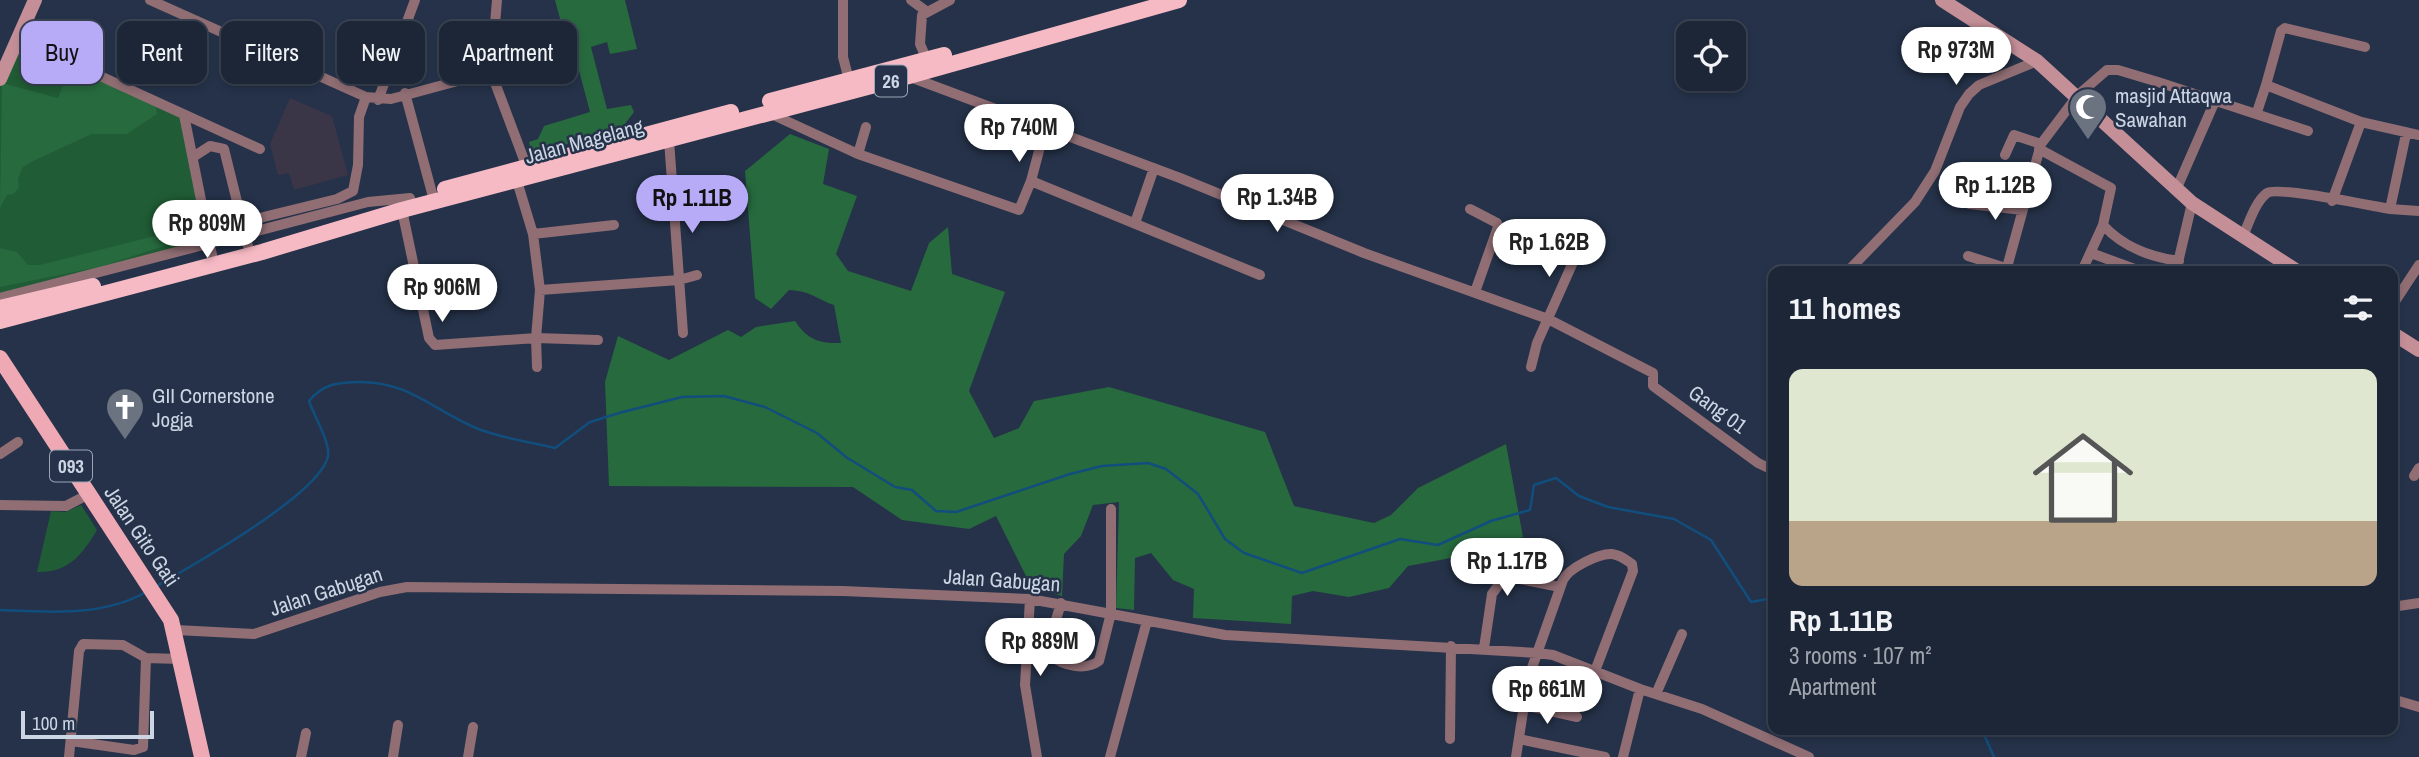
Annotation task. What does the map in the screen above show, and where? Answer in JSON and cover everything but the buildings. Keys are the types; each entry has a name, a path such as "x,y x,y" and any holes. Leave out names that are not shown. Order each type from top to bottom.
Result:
{"highway":[{"name":"Jalan Magelang","path":"0,308 247,240 517,181 600,152 1139,0"},
{"name":"Jalan Magelang","path":"0,321 406,204 432,193 526,165 670,140 1180,0"}],"main road":[{"path":"0,79 35,0"},
{"path":"1942,0 2038,61 2176,190 2289,266"},
{"path":"2398,337 2419,350"},
{"name":"Jalan Gito Gati","path":"0,358 162,603 176,630 202,757"}],"street":[{"path":"150,0 366,97 378,100 442,84"},
{"path":"378,100 415,0"},
{"path":"495,21 497,0"},
{"path":"843,0 843,57 849,80"},
{"path":"911,0 926,11"},
{"path":"927,60 920,44 922,15 926,11 943,7 950,0"},
{"path":"2257,112 2281,31 2285,28 2365,47"},
{"path":"17,38 260,149"},
{"path":"1853,266 1915,202 1935,171 1960,107 1969,94 1979,85 2038,61"},
{"path":"2011,266 2040,147 2078,96 2107,70 2118,70 2257,112 2308,131"},
{"path":"909,76 1154,168 1364,253 1548,319"},
{"path":"496,84 526,165"},
{"path":"2266,85 2361,122 2419,135"},
{"path":"405,93 432,193"},
{"path":"243,222 337,199 353,191 358,165 359,117 366,97"},
{"path":"2176,190 2215,101"},
{"path":"769,113 858,154 1019,210 1031,181 1045,128"},
{"path":"0,298 211,249 184,115"},
{"path":"2332,201 2361,122"},
{"path":"858,154 866,127"},
{"path":"217,131 247,240"},
{"path":"2390,209 2406,134"},
{"path":"2005,155 2014,135 2025,136 2111,188 2103,225 2084,266"},
{"path":"670,140 683,333"},
{"path":"193,157 210,146 224,149"},
{"path":"1135,223 1154,168"},
{"path":"517,181 533,234 540,290 536,338 537,367"},
{"path":"1031,181 1260,275"},
{"path":"2243,236 2259,204 2273,191 2285,190 2332,201 2419,211"},
{"path":"2103,225 2122,243 2178,266 2192,203"},
{"path":"406,204 431,342 442,345 536,338 598,340"},
{"path":"1969,204 2023,210"},
{"path":"1470,209 1497,223 1498,227 1475,292"},
{"path":"533,234 614,226"},
{"path":"1531,367 1548,319 1578,251"},
{"path":"2091,253 2126,266"},
{"path":"1968,256 1998,266"},
{"path":"2398,297 2419,265"},
{"path":"540,290 680,280 685,276 697,275"},
{"name":"Gang 01","path":"1548,319 1653,373 1653,386 1768,468"},
{"path":"0,454 18,442"},
{"path":"0,505 66,506 89,494"},
{"path":"1061,603 1048,647 1050,655 1080,667 1099,661 1111,613 1111,509"},
{"path":"1516,757 1524,705 1537,653 1565,575 1610,554 1624,558 1632,565 1628,589 1595,671"},
{"path":"1484,648 1492,594 1506,576 1560,587"},
{"name":"Jalan Gabugan","path":"176,630 254,634 380,592 407,587 843,591 1030,599 1225,635 1537,653 1702,709 1809,757"},
{"path":"1030,599 1026,625 1025,685 1037,757"},
{"path":"2398,606 2419,603"},
{"path":"1110,757 1147,621"},
{"path":"1656,694 1682,634"},
{"path":"69,757 79,651 83,644 123,645 146,658 180,659"},
{"path":"1450,739 1451,646"},
{"path":"71,741 134,750 143,747 146,658"},
{"path":"1623,757 1640,689"},
{"path":"2398,701 2419,708"},
{"path":"1524,705 1577,717"},
{"path":"393,757 398,725"},
{"path":"468,757 473,727"},
{"path":"301,757 306,733"},
{"path":"1519,739 1605,757"}],"shaded area":[{"path":"290,98 332,116 348,175 294,190 289,173 278,175 270,144"}],"green space":[{"path":"555,0 625,0 637,49 610,54 607,42 591,47 607,109 631,105 634,112 621,129 532,154 529,142 538,139 544,126 590,112 577,63 577,21 561,21"},
{"path":"17,38 21,40 21,84 103,84 103,78 184,115 210,243 0,298 0,78"},
{"path":"103,78 155,102 157,114 127,134 92,134 33,161 23,167 18,179 19,188 13,194 7,195 0,208 2,83 58,98 63,84 103,84"},
{"path":"790,134 829,149 823,184 857,196 836,254 848,271 911,291 929,243 948,227 952,274 1005,292 969,391 994,438 1019,428 1034,401 1109,387 1265,432 1294,506 1374,523 1391,515 1418,488 1506,444 1523,537 1467,555 1408,566 1389,588 1349,597 1313,591 1292,596 1291,624 1193,618 1194,589 1173,580 1151,553 1135,558 1134,610 1116,608 1119,502 1093,505 1081,536 1064,554 1062,596 1031,586 996,516 969,529 902,520 853,487 609,486 605,382 618,336 669,360 728,330 741,337 756,327 795,321 814,339 826,343 841,343 834,305 808,293 789,290 771,309 755,298 745,171"},
{"path":"174,231 177,242 99,267 0,287 0,248 17,252 28,265 40,265"},
{"path":"81,505 97,530 80,555 66,566 48,572 37,572 51,511 65,512"}],"waterway":[{"path":"155,587 252,528 303,490 320,472 328,456 324,436 309,401 319,391 330,386 357,382 391,386 406,391 476,428 555,448 590,422 619,413 682,397 724,396 765,407 817,433 846,457 895,487 912,490 936,511 956,512 1102,466 1148,463 1166,469 1198,494 1225,539 1244,553 1302,573 1400,539 1438,545 1491,521 1530,510 1534,485 1556,478 1579,496 1608,507 1674,519 1711,540 1751,602 1768,599"},
{"path":"0,610 57,612 94,609 112,606 146,592"},
{"path":"1984,735 1994,757"}],"place":[{"name":"masjid Attaqwa Sawahan","path":"2088,141"},
{"name":"GII Cornerstone Jogja","path":"125,441"}]}
